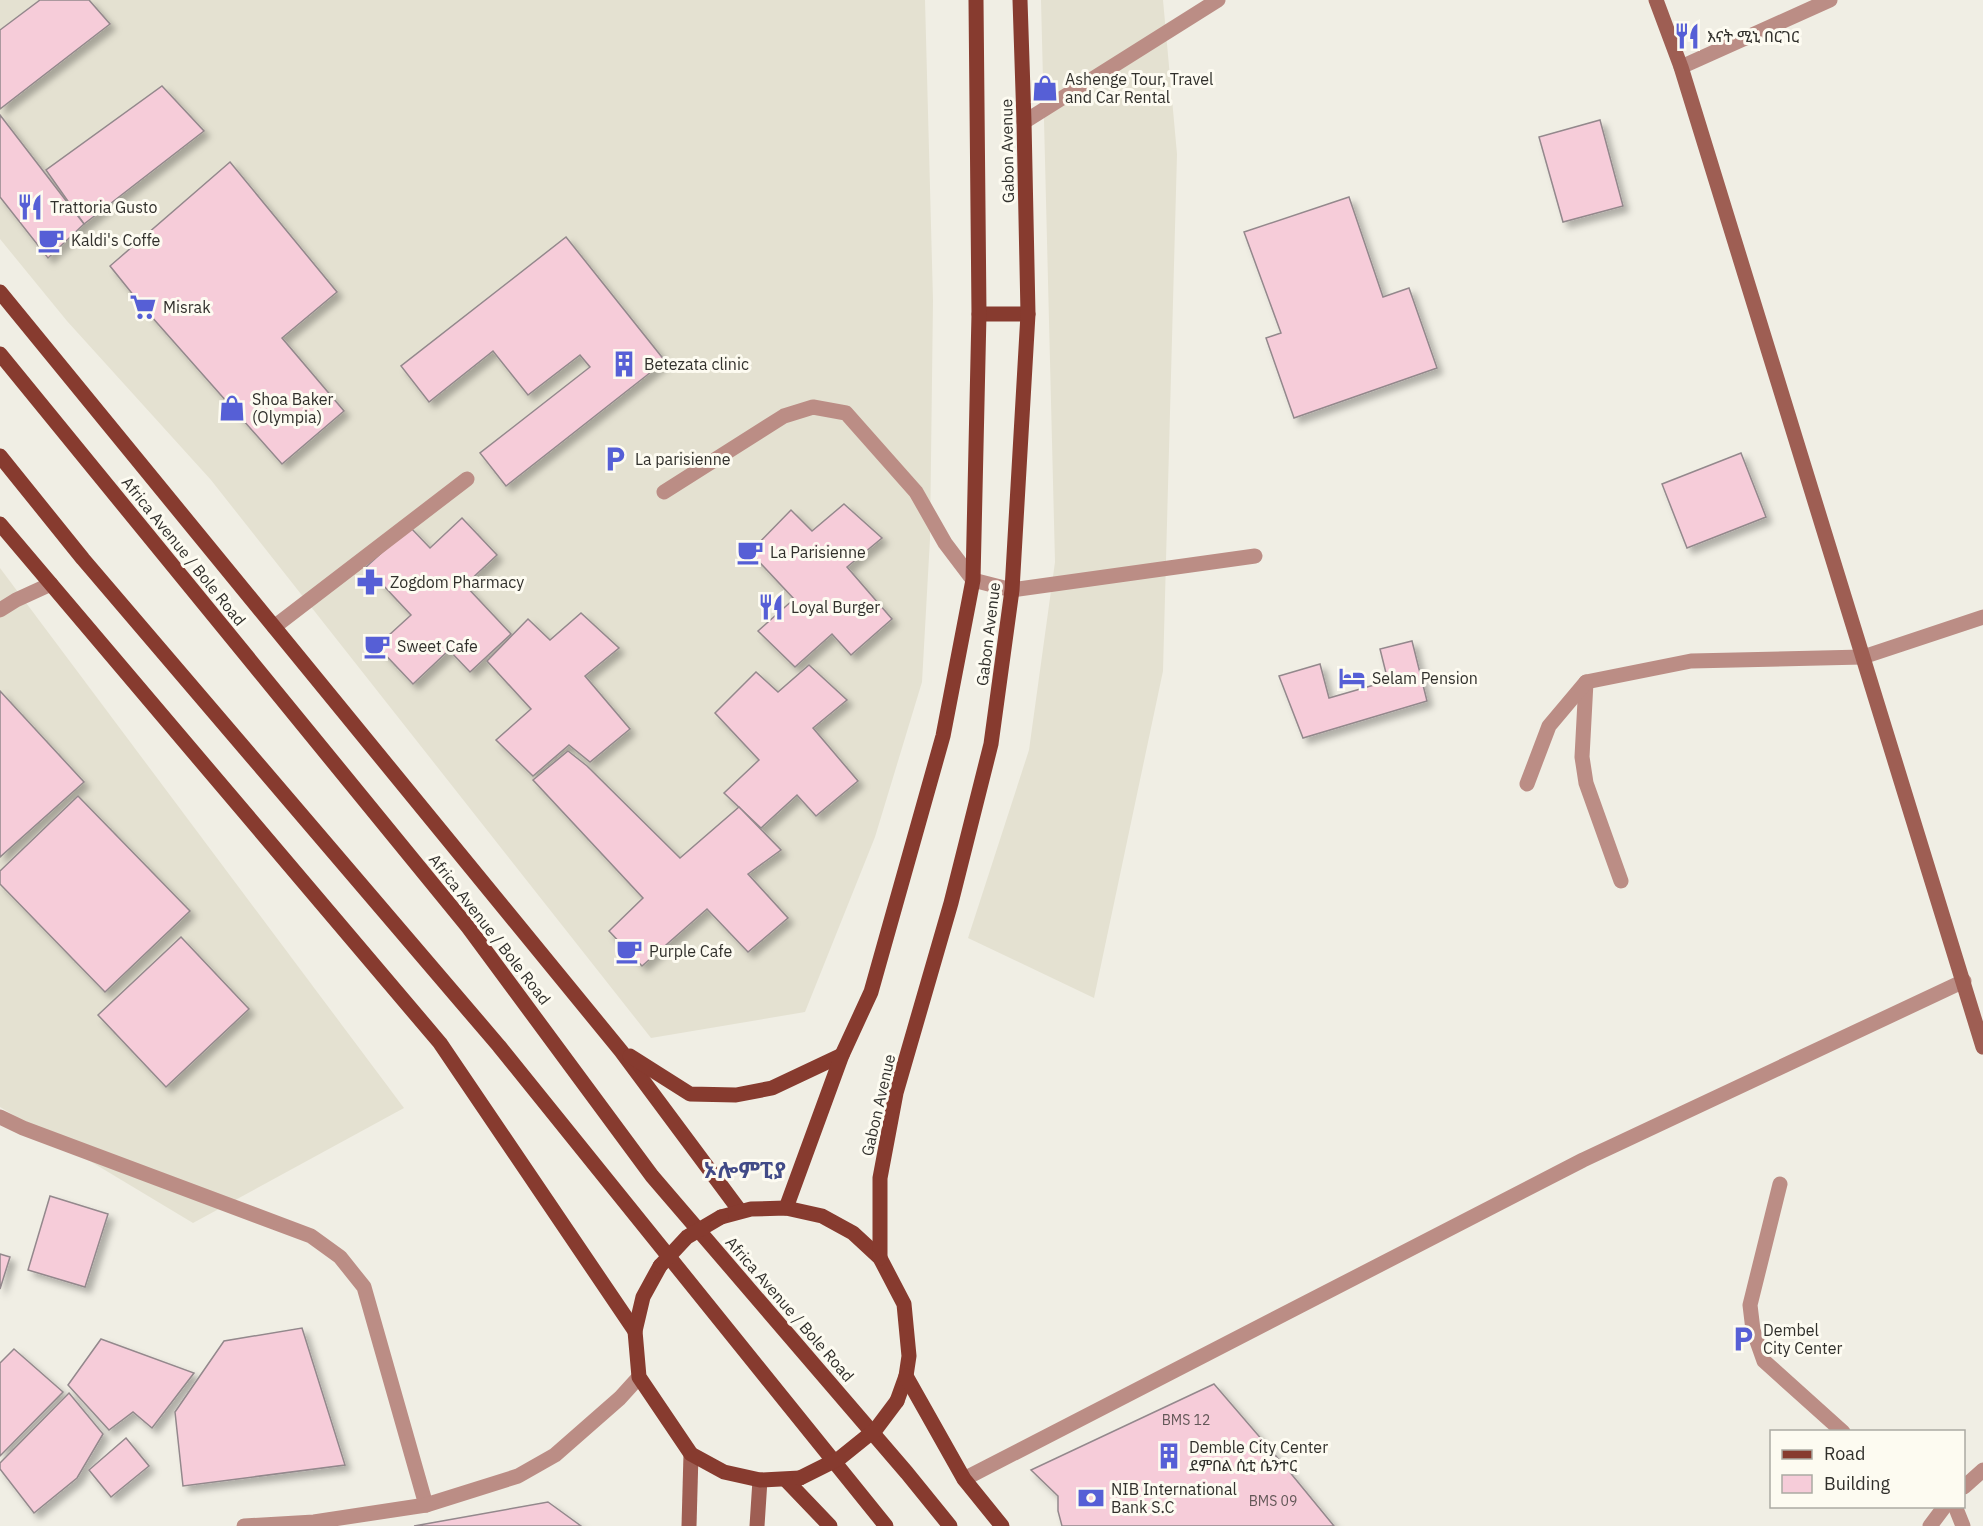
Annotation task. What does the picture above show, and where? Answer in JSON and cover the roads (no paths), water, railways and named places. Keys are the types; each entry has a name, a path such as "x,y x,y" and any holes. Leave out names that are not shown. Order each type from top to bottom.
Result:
{"main road":[{"name":"Gabon Avenue","path":"786,1208 842,1055 871,992 895,912 943,736 974,580 979,314 976,0"},
{"name":"Gabon Avenue","path":"879,1258 880,1178 896,1093 951,903 991,744 1012,590 1028,314 1020,0"},
{"path":"0,292 621,1051 745,1210"},
{"path":"979,314 1028,314"},
{"name":"Africa Avenue / Bole Road","path":"0,354 468,927 652,1176 950,1526"},
{"path":"0,456 83,559 499,1046 886,1526"},
{"path":"0,524 440,1043 635,1331"},
{"path":"621,1051 690,1094 736,1095 772,1088 842,1055"},
{"path":"786,1208 822,1216 853,1233 879,1258 904,1304 909,1356 906,1376 897,1401 876,1429 840,1458 793,1479 760,1480 724,1472 691,1454 639,1377 635,1331 643,1298 660,1266 687,1237 721,1217 745,1210 786,1208"},
{"path":"906,1376 964,1479 1002,1526"},
{"path":"793,1479 830,1526"}],"street":[{"path":"1024,122 1218,0"},
{"path":"1656,0 1681,67 1983,1047"},
{"path":"1681,67 1830,0"},
{"path":"664,492 784,416 813,407 846,413 916,492 945,543 974,580 1012,590 1255,556"},
{"path":"274,627 467,479"},
{"path":"0,610 51,584"},
{"path":"1527,784 1549,726 1586,682 1691,661 1863,657 1983,617"},
{"path":"1586,682 1582,757 1586,783 1622,881"},
{"path":"964,1479 1583,1160 1964,981"},
{"path":"0,1117 311,1236 340,1257 364,1287 426,1505"},
{"path":"1780,1184 1750,1305 1753,1330 1764,1361 1842,1430"},
{"path":"244,1526 314,1521 426,1505 518,1476 555,1455 620,1398 639,1377"},
{"path":"689,1526 691,1454"},
{"path":"1965,1486 1983,1470"},
{"path":"757,1526 760,1480"},
{"path":"1930,1526 1944,1508"},
{"path":"1956,1508 1963,1526"}],"place":[{"name":"እናት ሚኒ በርገር","path":"1687,36"},
{"name":"Ashenge Tour, Travel and Car Rental","path":"1045,88"},
{"name":"Trattoria Gusto","path":"30,207"},
{"name":"Kaldi's Coffe","path":"51,240"},
{"name":"Misrak","path":"143,307"},
{"name":"Betezata clinic","path":"624,364"},
{"name":"Shoa Baker (Olympia)","path":"232,408"},
{"name":"La parisienne","path":"615,459"},
{"name":"La Parisienne","path":"750,552"},
{"name":"Zogdom Pharmacy","path":"370,582"},
{"name":"Loyal Burger","path":"771,607"},
{"name":"Sweet Cafe","path":"377,646"},
{"name":"Selam Pension","path":"1352,678"},
{"name":"Purple Cafe","path":"629,951"},
{"name":"Dembel City Center","path":"1743,1339"},
{"name":"Demble City Center ደምበል ሲቲ ሴንተር","path":"1169,1456"},
{"name":"NIB International Bank S.C","path":"1091,1498"}],"district":[{"name":"ኦሎምፒያ","path":"745,1169"}]}
